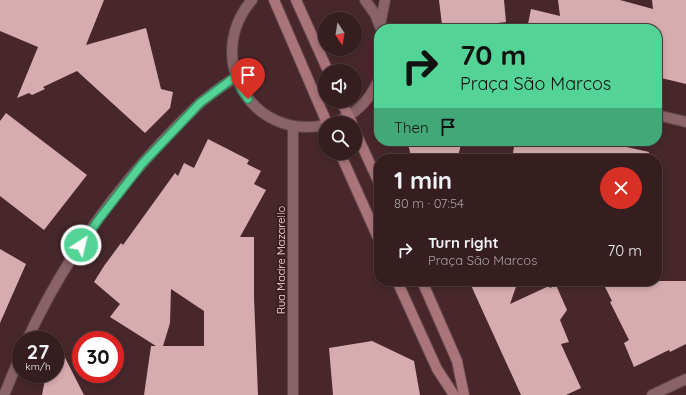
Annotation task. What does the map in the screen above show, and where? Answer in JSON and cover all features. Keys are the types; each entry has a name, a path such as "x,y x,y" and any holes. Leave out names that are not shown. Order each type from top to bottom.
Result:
{"street":[{"path":"252,0 245,7 238,20 232,48 232,63 236,76 245,94 258,109 269,117 280,122 293,126 310,127 318,126"},
{"path":"274,0 323,116"},
{"path":"296,0 325,64"},
{"path":"365,0 375,14 380,24"},
{"path":"381,24 385,0"},
{"path":"31,331 63,271 99,219 142,164 200,103 236,76"},
{"path":"352,116 368,98 374,88"},
{"path":"662,116 686,122"},
{"name":"Rua Madre Mazarello","path":"293,126 293,395"},
{"path":"362,146 374,171"},
{"path":"343,160 374,229"},
{"path":"399,286 437,369 454,395"},
{"path":"424,286 457,361 464,395"},
{"path":"4,395 12,376"},
{"path":"652,395 686,379"}],"building":[{"path":"0,0 104,0 86,45 146,28 161,89 173,92 170,108 145,133 77,71 43,87 45,89 32,95 29,93 17,98 38,47 0,31"},
{"path":"439,0 504,0 506,22 489,24 442,24"},
{"path":"558,0 620,0 653,9 652,0 686,0 686,84 662,78 662,24 528,24 531,9 560,16"},
{"path":"6,113 87,175 44,230 0,196 0,121"},
{"path":"208,139 249,160 247,164 261,171 254,184 266,190 240,237 254,237 254,298 258,395 144,395 151,346 156,346 110,317 120,304 94,282 121,243 123,245 175,173 178,176 184,163 194,168","holes":["171,289 204,311 204,346 163,346 170,323"]},
{"path":"408,146 461,146 459,154 411,154"},
{"path":"514,146 622,146 649,152 649,154 513,154"},
{"path":"0,249 26,264 0,323"},
{"path":"662,281 686,281 686,344 670,352 669,350 634,367 624,343 629,340 610,302 612,301 604,286 662,286"},
{"path":"471,286 516,286 510,304 549,286 550,288 556,286 567,310 560,320 569,342 561,344 581,388 566,395 521,395"},
{"path":"372,341 414,361 420,395 333,395 329,348"},
{"path":"64,356 72,371 72,383 78,383 84,395 42,395 44,383 64,383"}],"route":[{"path":"81,245 99,219 142,164 200,103 236,76 241,89 248,99"}]}
